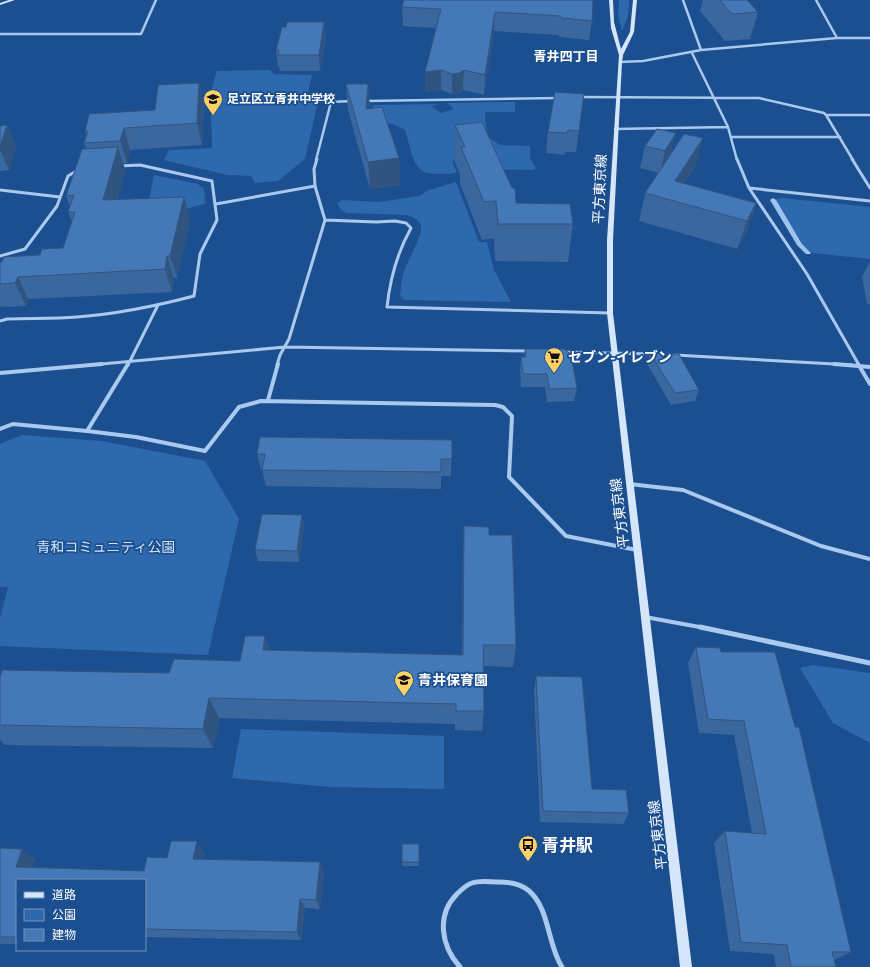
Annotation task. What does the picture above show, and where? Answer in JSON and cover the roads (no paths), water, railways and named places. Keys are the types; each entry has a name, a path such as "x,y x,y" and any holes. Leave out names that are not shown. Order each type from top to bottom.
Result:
{"main road":[{"path":"0,4 13,0"},
{"name":"平方東京線","path":"612,0 612,28 620,59 615,129 610,313 686,967"},
{"name":"平方東京線","path":"620,59 632,32 635,0"}],"street":[{"path":"0,34 141,34 156,0"},
{"path":"683,0 701,50"},
{"path":"816,0 836,38"},
{"path":"620,59 643,61 692,53 701,50 836,38 870,38"},
{"path":"692,53 712,97 715,98 728,127 739,166 749,188 807,274 857,364 870,384"},
{"path":"573,97 617,96 759,98 824,113 826,115 870,115"},
{"path":"363,101 559,98"},
{"path":"268,400 280,355 289,339 325,220 315,186 314,169 331,102 355,101"},
{"path":"826,115 870,188"},
{"path":"615,129 728,127"},
{"path":"731,137 840,137"},
{"path":"0,321 7,319 88,316 158,305 194,296 200,254 218,220 212,181 140,166 113,167"},
{"path":"0,256 24,249 57,206 68,176 84,168"},
{"path":"216,204 315,186"},
{"path":"749,188 870,201"},
{"path":"0,190 60,197"},
{"path":"325,220 376,222 395,221 406,223 411,228 401,245 392,274 387,307 610,313"},
{"path":"87,431 130,361 158,305"},
{"path":"0,373 285,347 536,351"},
{"path":"559,352 662,354"},
{"path":"669,355 857,364 870,367"},
{"path":"0,429 13,424 87,431 136,437 205,450 239,407 260,401 495,405 503,407 512,416 509,477 566,536 637,550"},
{"path":"629,484 683,490 822,546 870,559"},
{"path":"645,617 671,621 870,663"},
{"path":"460,967 446,948 443,934 443,918 449,903 460,891 471,883 487,882 505,882 519,885 528,890 538,901 554,951 562,967"}],"waterway":[{"path":"773,200 800,245 808,253"}],"place":[{"name":"足立区立青井中学校","path":"213,116"},
{"name":"セブン-イレブン","path":"554,374"},
{"name":"青井保育園","path":"404,697"},
{"name":"青井駅","path":"528,862"}],"district":[{"name":"青井四丁目","path":"566,57"}],"park label":[{"name":"青和コミュニティ公園","path":"106,547"}]}
